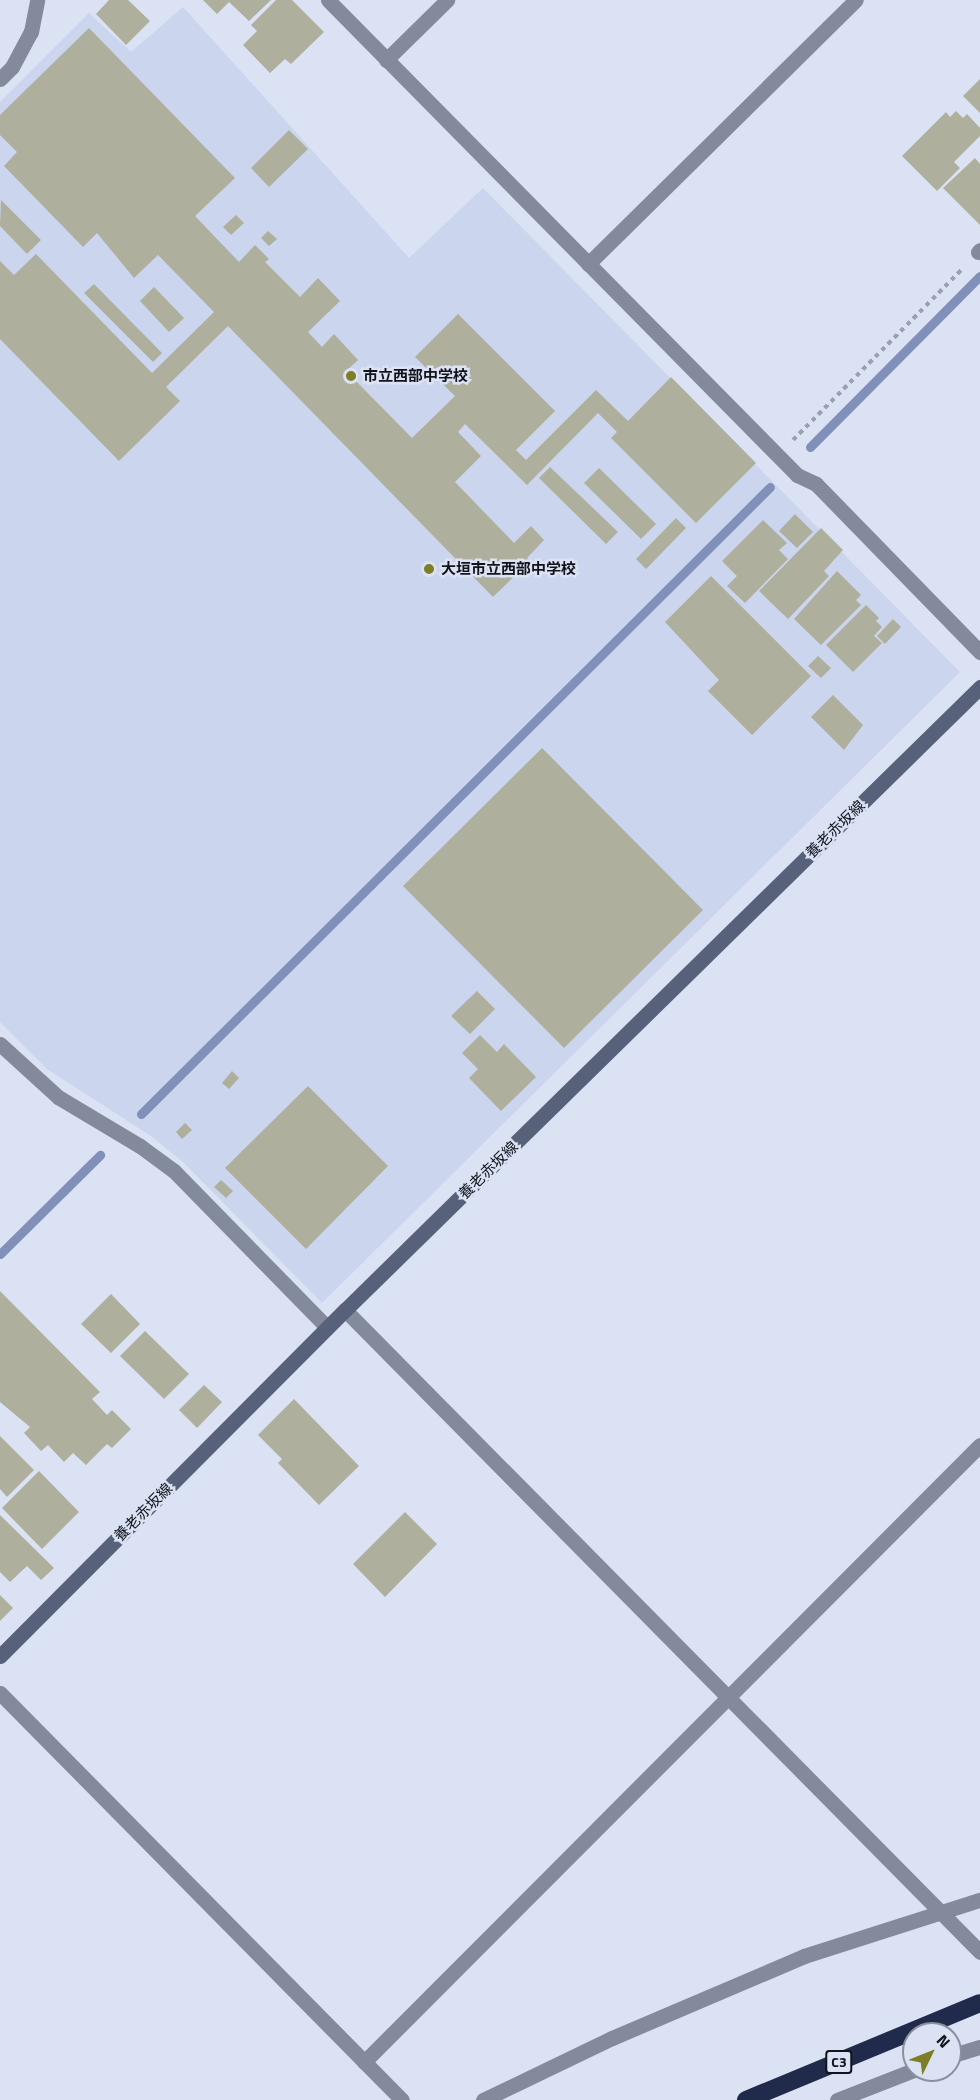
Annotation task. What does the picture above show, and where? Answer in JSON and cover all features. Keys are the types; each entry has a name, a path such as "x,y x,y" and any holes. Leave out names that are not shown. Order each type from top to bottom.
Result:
{"highway":[{"name":"C3","path":"937,2022 980,2003"},
{"name":"C3","path":"938,2022 980,2009"},
{"name":"C3","path":"746,2100 902,2036"}],"main road":[{"name":"養老赤坂線","path":"0,1656 345,1310 980,687"}],"street":[{"path":"0,79 12,67 31,32 38,0"},
{"path":"328,0 797,475 816,484 980,652"},
{"path":"386,60 447,0"},
{"path":"588,264 856,0"},
{"path":"0,1044 58,1097 140,1146 174,1171 327,1328"},
{"path":"345,1310 726,1698 980,1952"},
{"path":"364,2062 980,1445"},
{"path":"0,1693 402,2100"},
{"path":"483,2100 612,2038 804,1956 980,1900"},
{"path":"962,2052 980,2047"},
{"path":"837,2100 902,2075"}],"path":[{"path":"779,455 979,251"}],"shaded area":[{"name":"大垣市立西部中学校","path":"183,7 409,258 483,188 960,672 322,1303 183,1162 151,1136 47,1069 0,1022 0,102 89,13 131,52"}],"building":[{"path":"109,0 128,0 150,21 126,45 96,14"},
{"path":"203,0 271,0 249,21 229,2 217,14"},
{"path":"276,0 292,0 324,32 291,64 285,59 270,73 243,45 257,31 251,25"},
{"path":"89,28 235,178 195,216 239,262 255,245 269,259 265,262 300,297 318,278 340,301 308,332 322,347 334,334 358,360 346,371 412,438 455,396 415,357 458,314 555,411 516,450 526,460 596,390 628,421 671,377 756,463 696,523 611,438 617,432 598,413 527,485 465,424 458,432 481,456 455,482 514,543 531,526 544,540 527,558 530,561 493,597 228,326 166,387 180,401 119,461 0,339 0,261 14,275 36,254 152,373 214,312 158,255 134,278 97,233 83,247 4,166 17,152 0,135 0,115"},
{"path":"980,79 980,113 963,96"},
{"path":"956,111 963,118 967,114 980,128 980,136 954,162 960,168 937,191 902,156 946,112 950,117"},
{"path":"289,130 308,149 269,187 251,168"},
{"path":"975,158 980,164 980,225 943,188"},
{"path":"1,200 41,240 27,254 0,226"},
{"path":"236,215 244,223 231,235 223,227"},
{"path":"268,231 277,239 269,246 261,238"},
{"path":"94,284 162,353 153,362 84,293"},
{"path":"154,287 184,318 169,332 140,301"},
{"path":"550,467 618,532 606,544 539,478"},
{"path":"599,468 656,524 641,539 584,483"},
{"path":"795,514 813,532 797,548 779,531"},
{"path":"676,518 686,528 646,569 636,559"},
{"path":"763,520 787,543 779,550 788,559 745,603 727,586 737,576 722,561"},
{"path":"821,528 843,550 824,571 829,576 788,619 759,591"},
{"path":"837,571 861,595 856,600 861,605 821,645 794,619"},
{"path":"711,576 811,676 752,735 708,691 719,680 665,622"},
{"path":"866,605 879,618 876,621 882,627 874,636 882,643 853,672 826,645"},
{"path":"893,619 901,627 885,644 877,636"},
{"path":"818,656 831,668 821,678 808,666"},
{"path":"833,695 863,725 844,750 811,717"},
{"path":"542,748 703,910 564,1048 403,886"},
{"path":"477,991 495,1009 470,1034 451,1016"},
{"path":"480,1035 497,1052 504,1044 536,1077 501,1111 469,1078 478,1069 462,1053"},
{"path":"232,1071 239,1078 229,1089 222,1083"},
{"path":"308,1086 388,1166 306,1249 225,1168"},
{"path":"185,1123 192,1130 182,1139 176,1132"},
{"path":"221,1180 233,1191 226,1198 214,1187"},
{"path":"0,1291 100,1392 92,1399 107,1415 112,1410 131,1429 112,1448 107,1444 86,1465 73,1453 64,1462 48,1445 41,1451 24,1433 30,1427 0,1402"},
{"path":"111,1294 140,1324 111,1353 81,1324"},
{"path":"145,1331 189,1374 164,1399 120,1356"},
{"path":"204,1385 222,1402 197,1428 179,1410"},
{"path":"294,1399 359,1466 319,1505 278,1463 282,1459 258,1435"},
{"path":"0,1436 34,1470 7,1497 0,1489"},
{"path":"39,1471 79,1512 42,1549 2,1508"},
{"path":"405,1512 437,1544 385,1597 353,1564"},
{"path":"0,1515 54,1568 41,1580 27,1566 10,1582 0,1572"},
{"path":"0,1595 13,1608 0,1621"}],"waterway":[{"path":"810,447 980,276"},
{"path":"141,1114 770,487"},
{"path":"0,1254 100,1155"}],"place":[{"name":"市立西部中学校","path":"351,376"},
{"name":"大垣市立西部中学校","path":"429,569"}]}
